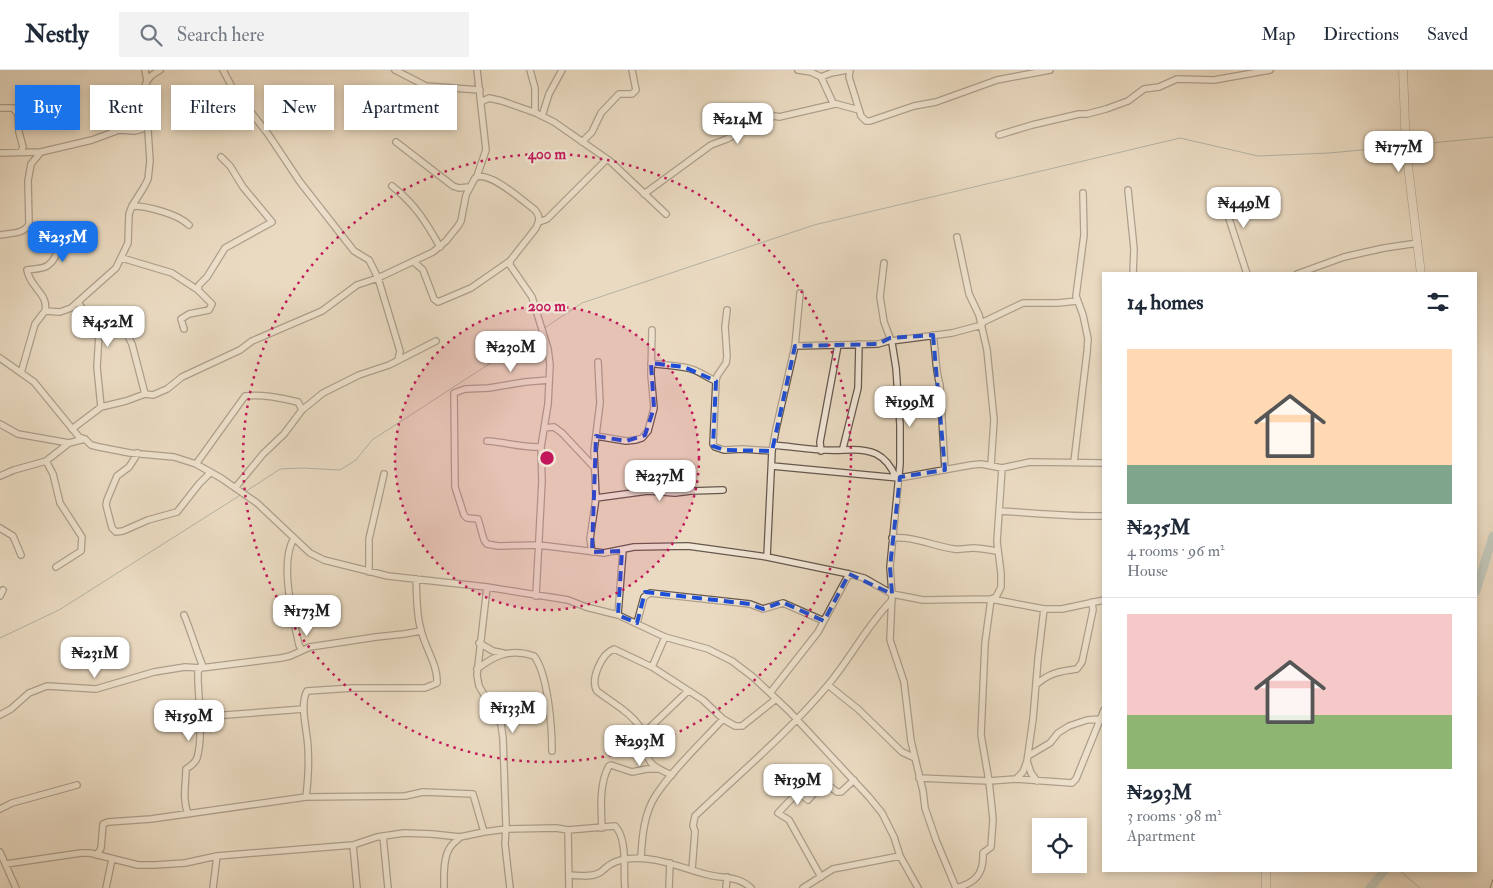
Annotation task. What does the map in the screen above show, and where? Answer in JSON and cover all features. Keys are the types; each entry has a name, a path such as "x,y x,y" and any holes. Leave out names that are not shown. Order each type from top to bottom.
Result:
{"street":[{"path":"145,70 146,85"},
{"path":"147,81 151,75 160,70"},
{"path":"223,70 233,89 268,134 300,182 354,251 369,260 378,278 400,351 405,356"},
{"path":"395,70 426,86 480,90"},
{"path":"72,429 100,407 145,394 153,395 167,389 182,377 240,350 252,341 322,311 357,285 414,262 446,242 461,221 466,195 477,176 486,150 477,70"},
{"path":"530,70 535,88 535,112"},
{"path":"542,116 549,94 562,70"},
{"path":"582,142 592,132 601,113 618,94 632,94 636,90 632,70"},
{"path":"798,70 811,72 820,77 831,102 859,110"},
{"path":"820,77 848,70 859,110 864,119 870,121 914,106 936,102 997,80 1050,70"},
{"path":"999,136 1032,125 1106,109 1128,100 1138,92 1160,87 1177,79 1214,80 1270,70"},
{"path":"1403,70 1406,149 1421,272"},
{"path":"481,102 489,98 502,100 535,112 572,134 607,159 666,214"},
{"path":"644,194 711,145 727,139 758,122 774,116 778,117 835,104"},
{"path":"0,108 13,108 18,114 19,132 23,147 21,152"},
{"path":"0,153 40,152 92,140 119,130 138,130"},
{"path":"45,311 65,311 116,268 122,258 128,243 129,214 148,179 150,161 148,130"},
{"path":"396,142 453,186 459,188 469,187"},
{"path":"0,235 22,232 27,229 29,224 28,181 31,164 40,152"},
{"path":"198,290 199,285 207,277 226,248 272,222 243,187 230,166 221,157"},
{"path":"539,222 547,219 607,159"},
{"path":"414,262 423,270 434,298 438,302 471,288 510,261 536,228 539,222 539,215 535,210 497,181 477,176"},
{"path":"392,186 418,210 440,247"},
{"path":"1128,190 1134,250 1133,272"},
{"path":"1220,191 1246,272"},
{"path":"1074,462 1088,352 1088,339 1083,315 1076,296 1084,236 1083,193"},
{"path":"132,206 142,206 171,216 189,225"},
{"path":"21,373 36,324 45,311 45,301 28,278 27,270 47,266 58,251 58,232 55,229 39,231 30,227 29,224"},
{"path":"957,237 969,294 979,315 987,350 994,420 991,465"},
{"path":"1302,272 1344,257 1418,242"},
{"path":"122,258 172,273 198,290 212,304 209,310 189,314 181,319 184,329"},
{"path":"510,261 510,265 532,297 548,349 548,404 541,447 542,481 536,596"},
{"path":"884,263 880,297 884,322 891,339 898,397 900,464 890,567 892,597 890,640 904,682 915,758 928,821 956,888 970,884 977,877 984,861 983,853 991,847 993,819 981,735 985,643 991,598"},
{"path":"767,557 773,448 795,346 800,293"},
{"path":"795,346 878,344 891,339 952,333 981,324 1023,303 1077,301"},
{"path":"78,302 99,334 97,367 100,407"},
{"path":"726,310 727,356 726,363 717,376 716,381 712,437 715,447 724,450 794,446 821,451 876,452 888,463 898,478"},
{"path":"118,318 132,344 145,394"},
{"path":"596,436 636,440 645,435 654,408 651,363 652,330"},
{"path":"933,335 936,373 940,385 945,470"},
{"path":"235,488 263,454 284,434 302,410 335,386 398,360 436,341"},
{"path":"844,450 845,436 858,388 858,344"},
{"path":"821,451 820,442 838,345"},
{"path":"398,360 400,351"},
{"path":"0,358 34,382 79,437 85,439 91,445 114,451 174,457 196,464 257,503 310,553 324,560 388,576 487,587 568,600 586,607 618,615 665,637 708,649 732,661 770,693 797,720 854,780 882,813 894,837 900,856 918,888"},
{"path":"592,552 590,539 596,498 594,467 600,403 598,362"},
{"path":"651,363 690,369 716,381"},
{"path":"549,380 489,388 465,389 454,393 456,487 464,515 468,518 478,519 487,544 498,546 539,545 568,547 604,553 634,547 688,546 767,557 849,574 864,578 892,597 934,601 991,598 1044,609 1069,608 1102,600"},
{"path":"196,464 245,396 259,394 298,402 302,410"},
{"path":"0,424 18,434 69,443"},
{"path":"544,428 554,427 562,433 594,467"},
{"path":"0,476 46,461 69,443 85,439"},
{"path":"487,441 541,447"},
{"path":"138,454 129,468 117,476 107,500 106,505 112,528 116,532 177,512 210,473"},
{"path":"46,461 53,474 60,503 82,537 81,551 56,567"},
{"path":"772,466 898,478 971,465 991,465 1002,468 1030,462 1102,463"},
{"path":"991,598 996,597 1001,587 1001,572 997,551 1002,468"},
{"path":"369,572 369,538 384,474"},
{"path":"596,498 648,491 676,493 691,490 723,490"},
{"path":"999,511 1047,513 1060,516 1102,516"},
{"path":"0,528 13,536 21,555"},
{"path":"892,538 900,537 928,542 934,546 956,549 974,548 997,551"},
{"path":"294,538 288,553 290,605 302,650"},
{"path":"618,615 622,550"},
{"path":"770,693 802,654 824,621 849,574"},
{"path":"306,797 308,749 304,696 307,691 354,688 425,688 434,686 437,683 436,673 421,631 417,608 416,579"},
{"path":"487,587 477,669 479,686 501,724 503,738 505,844 510,888"},
{"path":"637,623 644,597 650,593 750,604 763,609 783,603 824,621"},
{"path":"692,870 695,816 797,720 828,685 892,597"},
{"path":"1036,684 1060,671 1077,668 1082,662 1093,610 1092,602"},
{"path":"1016,779 1023,772 1027,758 1044,609"},
{"path":"184,615 202,664 198,672 199,746 194,764 186,769 184,793 188,814"},
{"path":"0,715 11,709 29,693 47,686 96,689 154,672 185,666 201,668 281,658 310,647 421,631"},
{"path":"652,667 665,637"},
{"path":"479,642 493,651 534,656 538,662 546,695 552,734 552,751"},
{"path":"672,775 658,769 649,761 640,727 597,691 594,686 594,678 598,667 612,650 652,667 702,700 723,719 735,726 741,726 776,699"},
{"path":"477,669 503,653"},
{"path":"828,685 858,708 902,752 915,758"},
{"path":"643,734 688,691"},
{"path":"199,717 304,709"},
{"path":"919,778 989,781 1016,779 1072,783 1076,779 1102,714"},
{"path":"641,858 646,817 656,795 723,719"},
{"path":"1027,758 1050,743 1058,733 1068,726 1087,720 1100,719"},
{"path":"1027,758 1031,773 1037,781"},
{"path":"602,828 602,791 609,766 632,772 658,769"},
{"path":"821,877 789,820 778,812 798,792 808,800 824,782 837,792 841,792 854,780"},
{"path":"0,809 12,803 77,785"},
{"path":"97,855 101,848 103,824 108,822 151,820 306,797 404,796 424,792 473,794 484,832"},
{"path":"6,864 81,853 138,865 185,864 216,856 353,845 383,836 404,833 460,837 506,829 556,828 568,830 615,826 621,835 625,859 625,888"},
{"path":"568,830 569,888"},
{"path":"383,836 388,888"},
{"path":"444,888 445,865 448,852 460,837"},
{"path":"353,845 357,888"},
{"path":"0,852 16,888"},
{"path":"213,888 216,856"},
{"path":"804,888 833,870 844,866 900,856"},
{"path":"568,875 587,876 598,874 608,866 625,859 641,858 670,863 706,875 738,879 752,888"},
{"path":"106,888 112,859"},
{"path":"669,888 670,863"},
{"path":"1266,872 1266,888"},
{"path":"726,888 727,877"}],"highlighted area":[{"path":"933,335 945,470 900,477 890,567 892,594 849,574 824,621 782,602 763,609 750,604 645,592 637,623 618,615 622,551 592,552 596,436 626,441 645,435 654,408 651,363 684,367 716,381 713,446 724,450 772,451 795,346 878,344 890,338"}],"waterway":[{"path":"1410,145 1493,137"},
{"path":"543,329 582,303 814,225 1180,138 1258,156 1329,153 1404,146"},
{"path":"245,492 280,469 340,470 356,460 372,440 540,331"},
{"path":"0,638 59,610 242,494"},
{"path":"1477,588 1493,536"},
{"path":"1370,888 1383,872"},
{"path":"1401,872 1420,888"}],"railway":[{"path":"1490,888 1493,879"}]}
